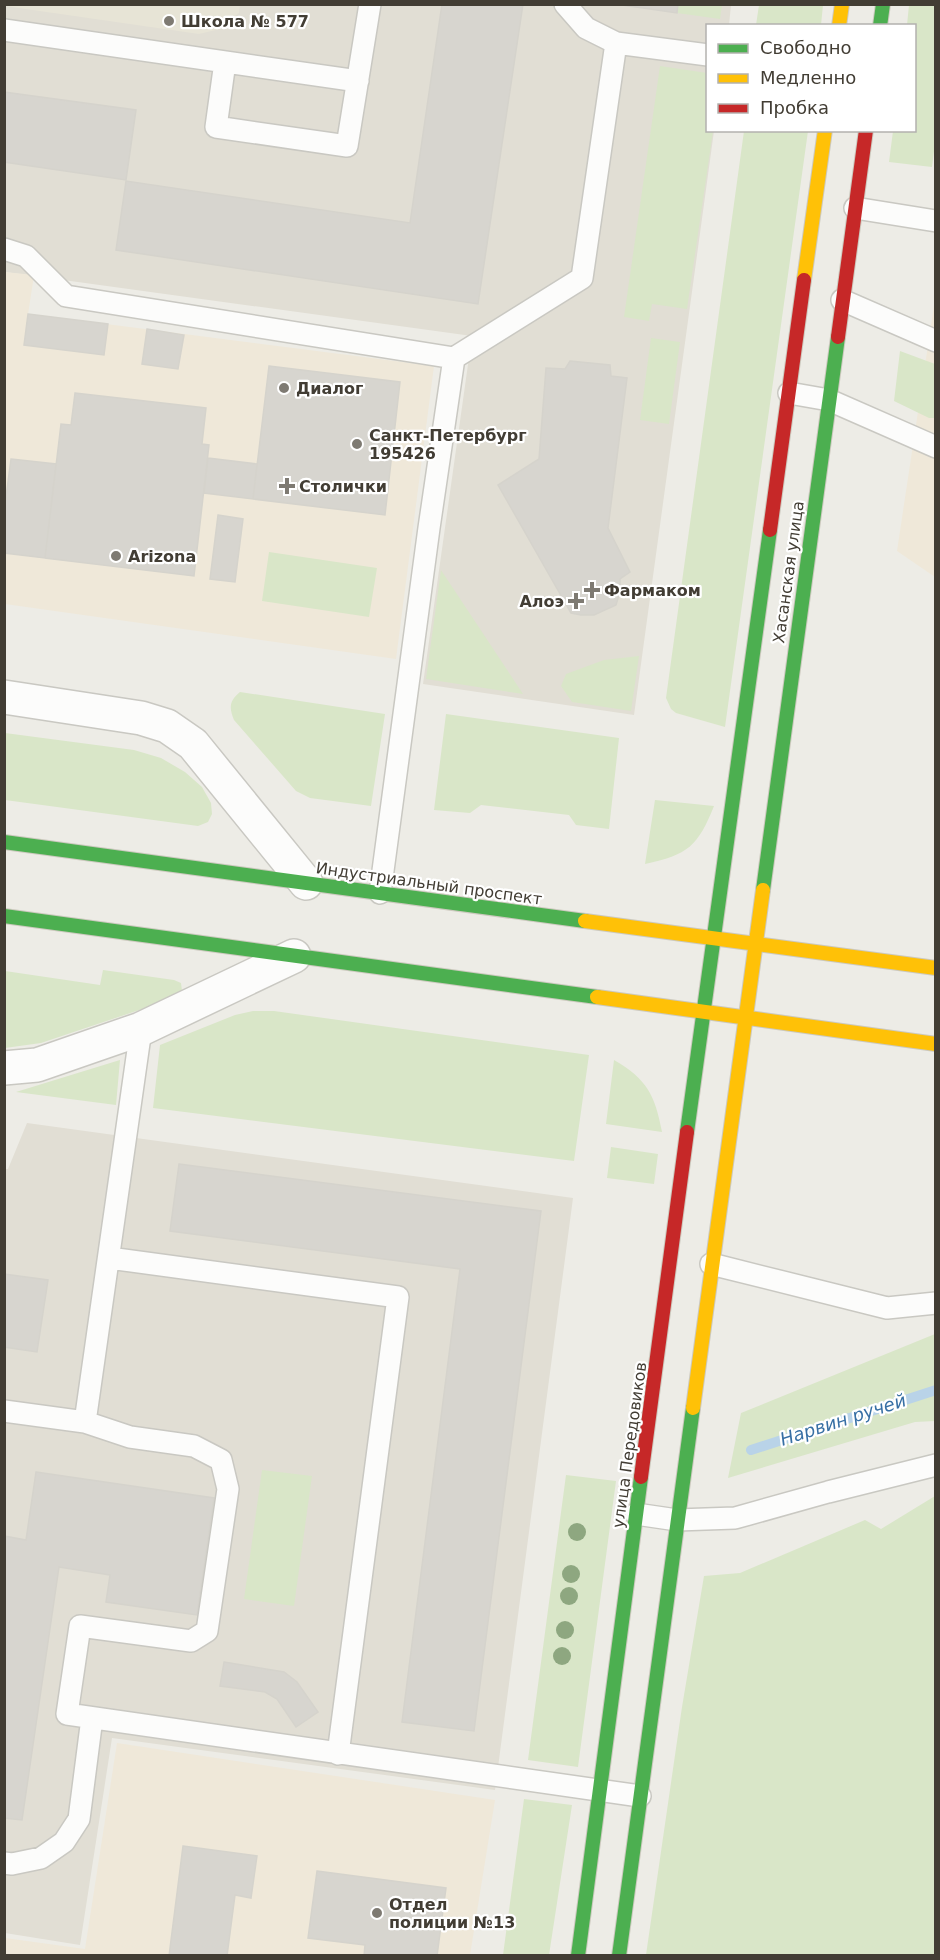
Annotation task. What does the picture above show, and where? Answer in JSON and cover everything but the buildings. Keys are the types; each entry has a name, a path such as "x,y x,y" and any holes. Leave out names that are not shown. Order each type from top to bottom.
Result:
{"street":[{"path":"839,24 842,4"},
{"path":"880,24 883,4"},
{"name":"Хасанская улица","path":"714,938 825,132"},
{"name":"Хасанская улица","path":"744,1018 866,132"},
{"path":"4,697 141,718 167,726 193,744 306,883"},
{"name":"Индустриальный проспект","path":"4,842 936,969"},
{"path":"4,916 936,1044"},
{"name":"улица Передовиков","path":"578,1956 714,938"},
{"path":"4,1068 37,1065 141,1029 294,956"},
{"path":"619,1956 744,1018"}],"lane":[{"path":"225,62 216,127 347,146 370,4"},
{"path":"565,4 586,28 616,43 706,55"},
{"path":"4,30 358,81"},
{"path":"4,249 26,256 66,296 454,358 582,278 616,43"},
{"path":"855,208 936,221"},
{"path":"842,300 936,341"},
{"path":"380,893 454,358"},
{"path":"789,393 829,399 936,447"},
{"path":"86,1422 141,1029"},
{"path":"109,1258 398,1297 338,1754"},
{"path":"711,1264 887,1308 936,1303"},
{"path":"4,1412 86,1422 130,1437 194,1446 221,1460 228,1489 207,1631 191,1641 80,1626 67,1714 640,1796"},
{"path":"636,1514 677,1520 735,1518 828,1492 936,1466"},
{"path":"4,1863 12,1864 41,1858 64,1842 79,1819 92,1718"}],"shaded area":[{"name":"Школа № 577","path":"5,4 240,5 239,13 220,29 199,34 5,6"},
{"path":"5,5 731,5 729,24 706,24 706,132 714,132 634,715 423,684 472,336 5,272"},
{"path":"5,272 34,275 28,314 434,366 396,659 5,604"},
{"path":"935,299 935,577 897,551"},
{"path":"27,1123 573,1198 495,1790 112,1738 80,1945 5,1933 4,1169 8,1169"},
{"path":"117,1743 495,1800 470,1955 5,1956 5,1938 85,1949"}],"green space":[{"path":"678,5 722,5 720,19 677,13"},
{"path":"759,5 823,5 821,24 756,24"},
{"path":"909,5 935,5 936,136 932,167 889,162 893,132 916,132 916,24 907,24"},
{"path":"660,66 706,73 706,132 713,132 687,309 652,304 649,321 624,317"},
{"path":"744,132 808,132 725,727 676,713 671,709 666,698"},
{"path":"651,338 680,342 669,424 640,420"},
{"path":"900,351 935,364 935,418 929,418 894,401"},
{"path":"269,552 377,568 369,617 262,601"},
{"path":"441,570 523,694 426,679"},
{"path":"639,656 631,711 572,702 561,686 566,674 604,660"},
{"path":"240,692 385,714 371,806 310,798 296,791 234,720 231,705"},
{"path":"446,714 619,738 609,829 576,825 569,815 481,805 470,813 434,810"},
{"path":"5,733 134,750 161,758 185,772 202,787 211,803 212,814 208,822 198,826 5,800"},
{"path":"655,800 714,806 703,831 690,847 672,857 645,864"},
{"path":"103,970 174,980 181,983 182,991 175,998 41,1043 5,1048 5,971 100,985"},
{"path":"253,1011 274,1011 589,1055 574,1161 153,1108 160,1045 235,1015"},
{"path":"120,1060 116,1105 16,1092"},
{"path":"614,1060 634,1074 648,1089 662,1132 606,1124"},
{"path":"611,1147 658,1154 654,1184 607,1178"},
{"path":"935,1334 935,1421 915,1422 728,1478 741,1413"},
{"path":"262,1470 312,1476 294,1606 244,1599"},
{"path":"566,1475 616,1481 578,1767 528,1760"},
{"path":"935,1496 935,1955 646,1955 682,1707 704,1576 740,1573 865,1520 881,1529"},
{"path":"524,1799 572,1805 549,1955 503,1955"}],"waterway":[{"name":"Нарвин ручей","path":"751,1450 936,1390"}],"traffic: fast":[{"path":"880,24 883,4"},
{"path":"763,890 838,337"},
{"path":"687,1132 770,530"},
{"path":"4,842 585,921"},
{"path":"4,916 597,997"},
{"path":"619,1956 693,1408"},
{"path":"578,1956 641,1477"}],"traffic: slow":[{"path":"839,24 842,4"},
{"path":"804,280 825,132"},
{"path":"693,1408 763,890"},
{"path":"585,921 936,968"},
{"path":"597,997 936,1044"}],"traffic: jam":[{"path":"838,337 866,132"},
{"path":"770,530 804,280"},
{"path":"641,1477 687,1132"}],"place":[{"name":"Школа № 577","path":"169,21"},
{"name":"Диалог","path":"284,388"},
{"name":"Санкт-Петербург 195426","path":"357,444"},
{"name":"Столички","path":"287,486"},
{"name":"Arizona","path":"116,556"},
{"name":"Фармаком","path":"592,590"},
{"name":"Алоэ","path":"576,601"},
{"name":"Отдел полиции №13","path":"377,1913"}]}
